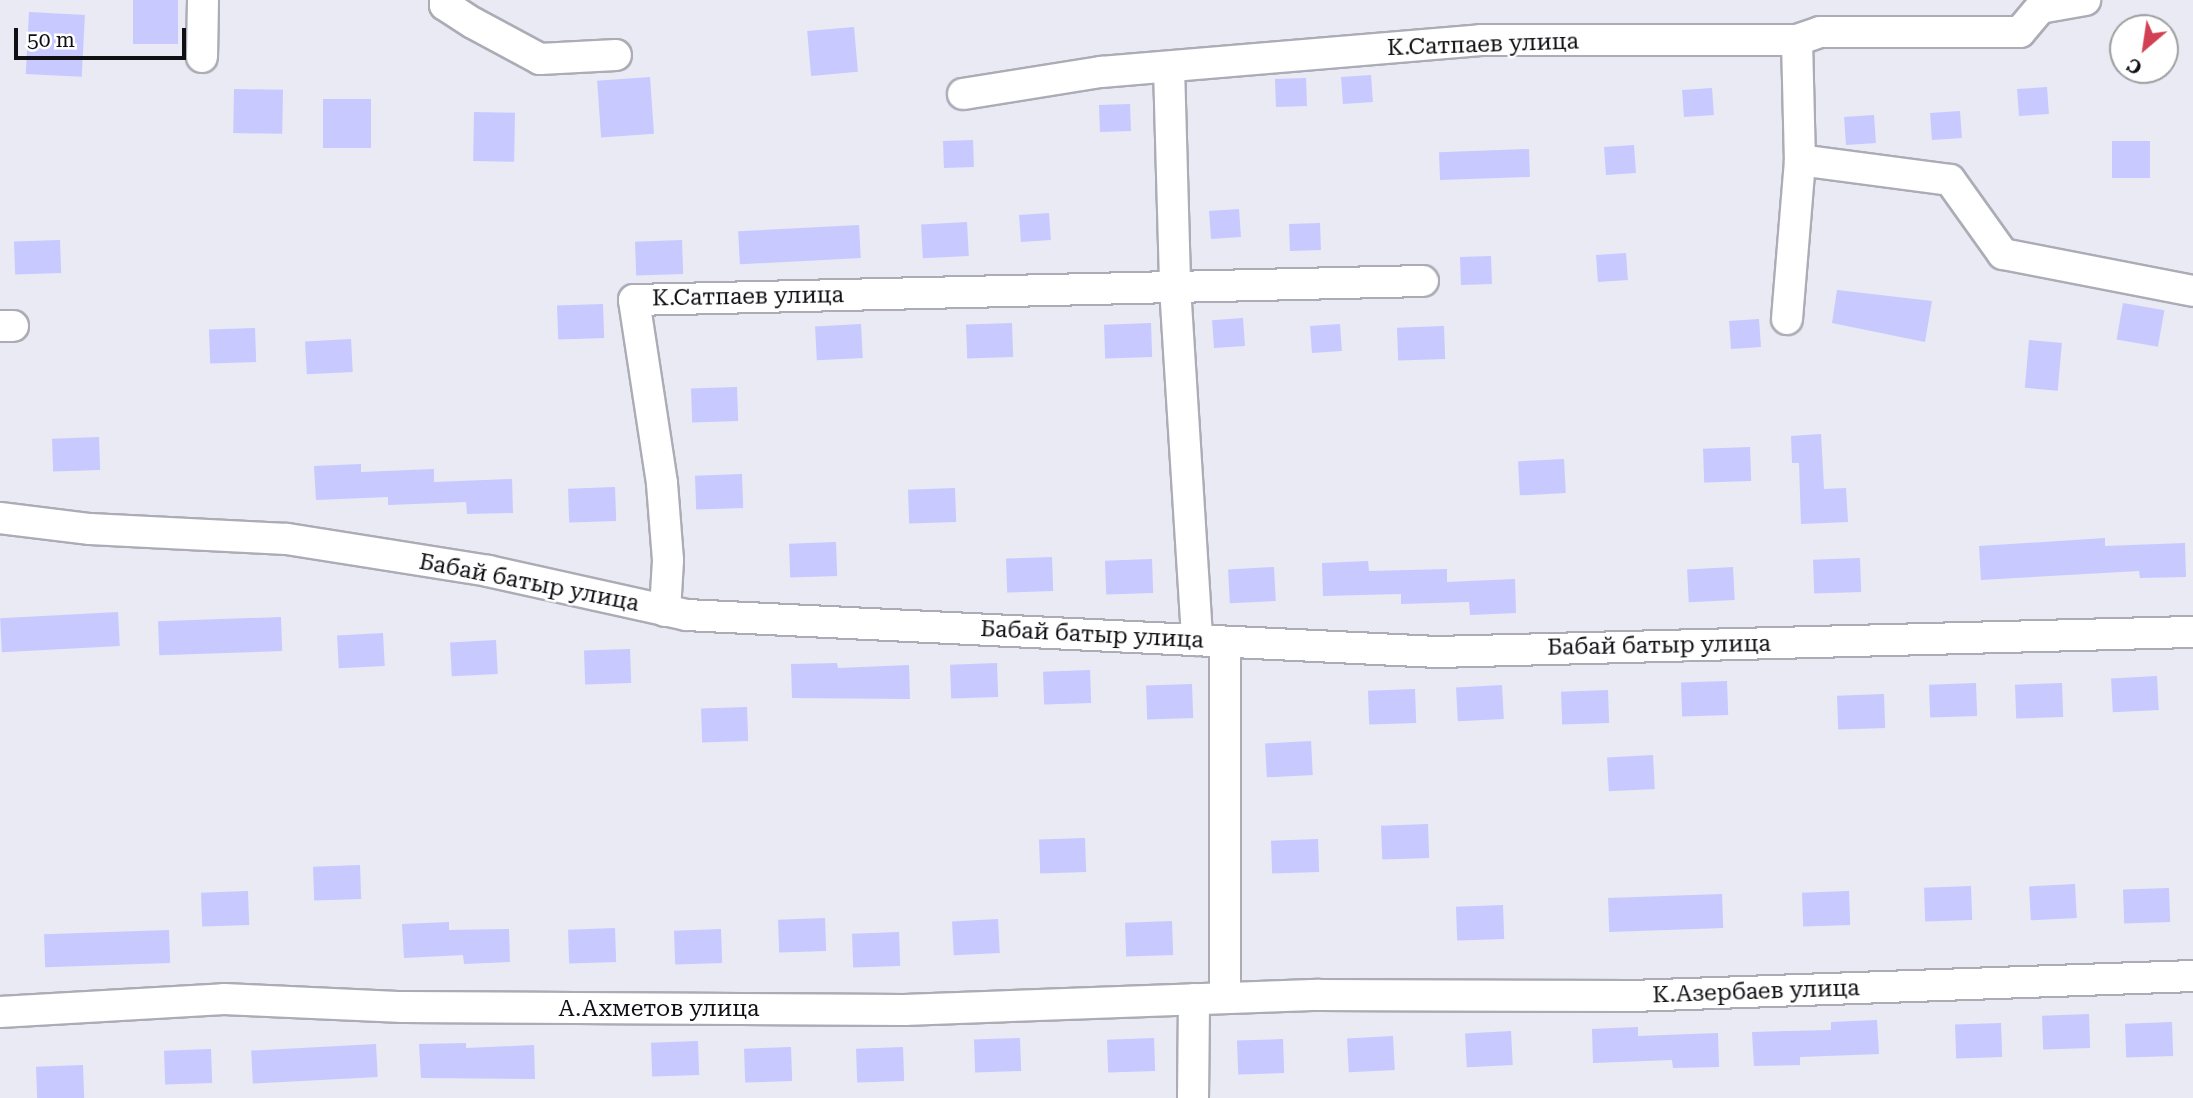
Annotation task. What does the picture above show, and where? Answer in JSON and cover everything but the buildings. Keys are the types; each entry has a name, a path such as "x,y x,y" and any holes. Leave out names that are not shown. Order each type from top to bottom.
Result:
{"street":[{"path":"202,57 203,0"},
{"path":"445,0 445,5 473,23 540,59 616,55"},
{"name":"К.Сатпаев улица","path":"963,93 1169,67 1481,40 1797,40 1819,32 2020,32 2040,8 2085,0"},
{"path":"1787,318 1800,160 1797,40"},
{"path":"1169,67 1175,287 1211,641 1225,998"},
{"path":"1800,160 1950,180 2003,254 2193,291"},
{"name":"К.Сатпаев улица","path":"665,611 668,561 662,483 634,300 1423,281"},
{"name":"Бабай батыр улица","path":"0,518 90,529 287,539 488,571 665,611 1211,641 1437,652 2193,632"},
{"name":"К.Азербаев улица","path":"1319,995 1632,996 2193,976"},
{"name":"А.Ахметов улица","path":"0,1012 224,999 403,1007 904,1010 1319,995"},
{"path":"1193,1098 1194,999"}]}
